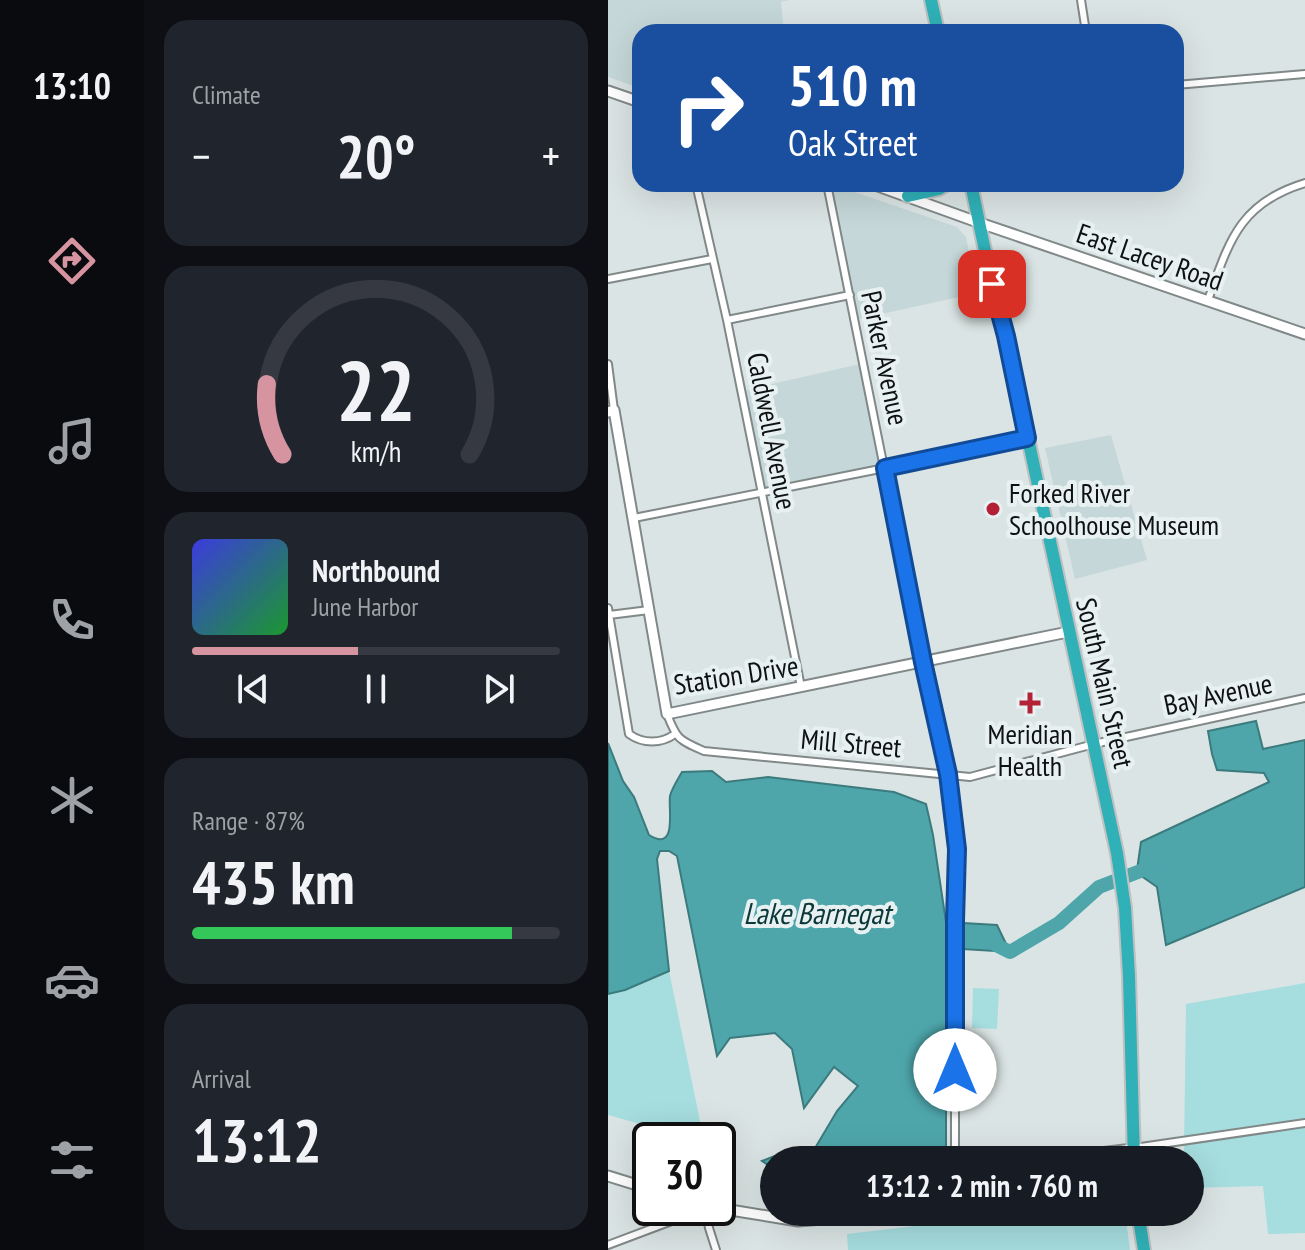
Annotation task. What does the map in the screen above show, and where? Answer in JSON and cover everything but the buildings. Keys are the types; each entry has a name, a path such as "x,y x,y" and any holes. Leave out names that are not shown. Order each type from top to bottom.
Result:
{"highway":[{"path":"931,0 936,24"},
{"path":"908,196 926,192"},
{"name":"South Main Street","path":"973,192 1117,853 1129,971 1134,1146"},
{"path":"1140,1226 1144,1250"}],"street":[{"path":"1081,0 1085,24"},
{"path":"1184,84 1305,74"},
{"path":"608,91 632,99"},
{"path":"1208,300 1225,253 1245,218 1272,198 1305,183"},
{"name":"Caldwell Avenue","path":"698,192 727,320 801,687"},
{"name":"Parker Avenue","path":"829,192 948,774 957,849 955,1146"},
{"name":"East Lacey Road","path":"896,192 1305,334"},
{"path":"608,279 712,259"},
{"path":"727,320 850,295"},
{"path":"608,364 611,411"},
{"name":"Station Drive","path":"611,411 634,518 667,714 1068,632"},
{"path":"634,518 1027,438"},
{"path":"608,608 629,734 649,742 667,740 675,734 667,714"},
{"path":"608,615 649,610"},
{"name":"Bay Avenue","path":"1094,744 1305,698"},
{"name":"Mill Street","path":"675,734 683,742 704,751 970,777 1094,744"},
{"path":"1178,1146 1305,1123"},
{"path":"608,1176 632,1183"},
{"path":"736,1211 760,1215"},
{"path":"608,1245 658,1226"},
{"path":"708,1226 716,1250"}],"shaded area":[{"path":"608,0 789,0 781,2 783,24 632,24 632,85 608,77"},
{"path":"833,192 855,192 957,227 966,237 977,293 859,319"},
{"path":"860,364 879,467 764,488 746,390"},
{"path":"1111,435 1147,560 1075,579 1045,448"},
{"path":"669,971 700,1122 633,1122 608,1115 608,994"},
{"path":"1305,983 1305,1233 1268,1234 1263,1186 1204,1188 1204,1146 1184,1146 1186,1004"},
{"path":"973,988 999,989 997,1029 972,1028"},
{"path":"915,1226 1127,1226 1130,1250 848,1250 847,1234"}],"water":[{"path":"1256,721 1263,749 1305,740 1305,887 1166,945 1157,887 1137,870 1141,842 1269,782 1264,773 1217,770 1212,754 1208,731"},
{"name":"Lake Barnegat","path":"608,743 649,835 658,839 668,834 670,796 682,772 712,771 726,782 768,777 894,792 926,804 946,922 997,925 1010,952 946,948 946,1146 816,1146 837,1111 858,1086 834,1067 804,1108 792,1049 775,1033 730,1038 717,1056 677,856 669,851 660,851 657,859 669,971 608,994"}],"waterway":[{"path":"996,945 1010,952 1059,923 1099,887 1156,865"}],"place":[{"name":"Forked River Schoolhouse Museum","path":"993,509"},
{"name":"Meridian Health","path":"1030,703"}],"route":[{"path":"955,1070 957,849 948,774 885,468 1027,438 992,284"}]}
